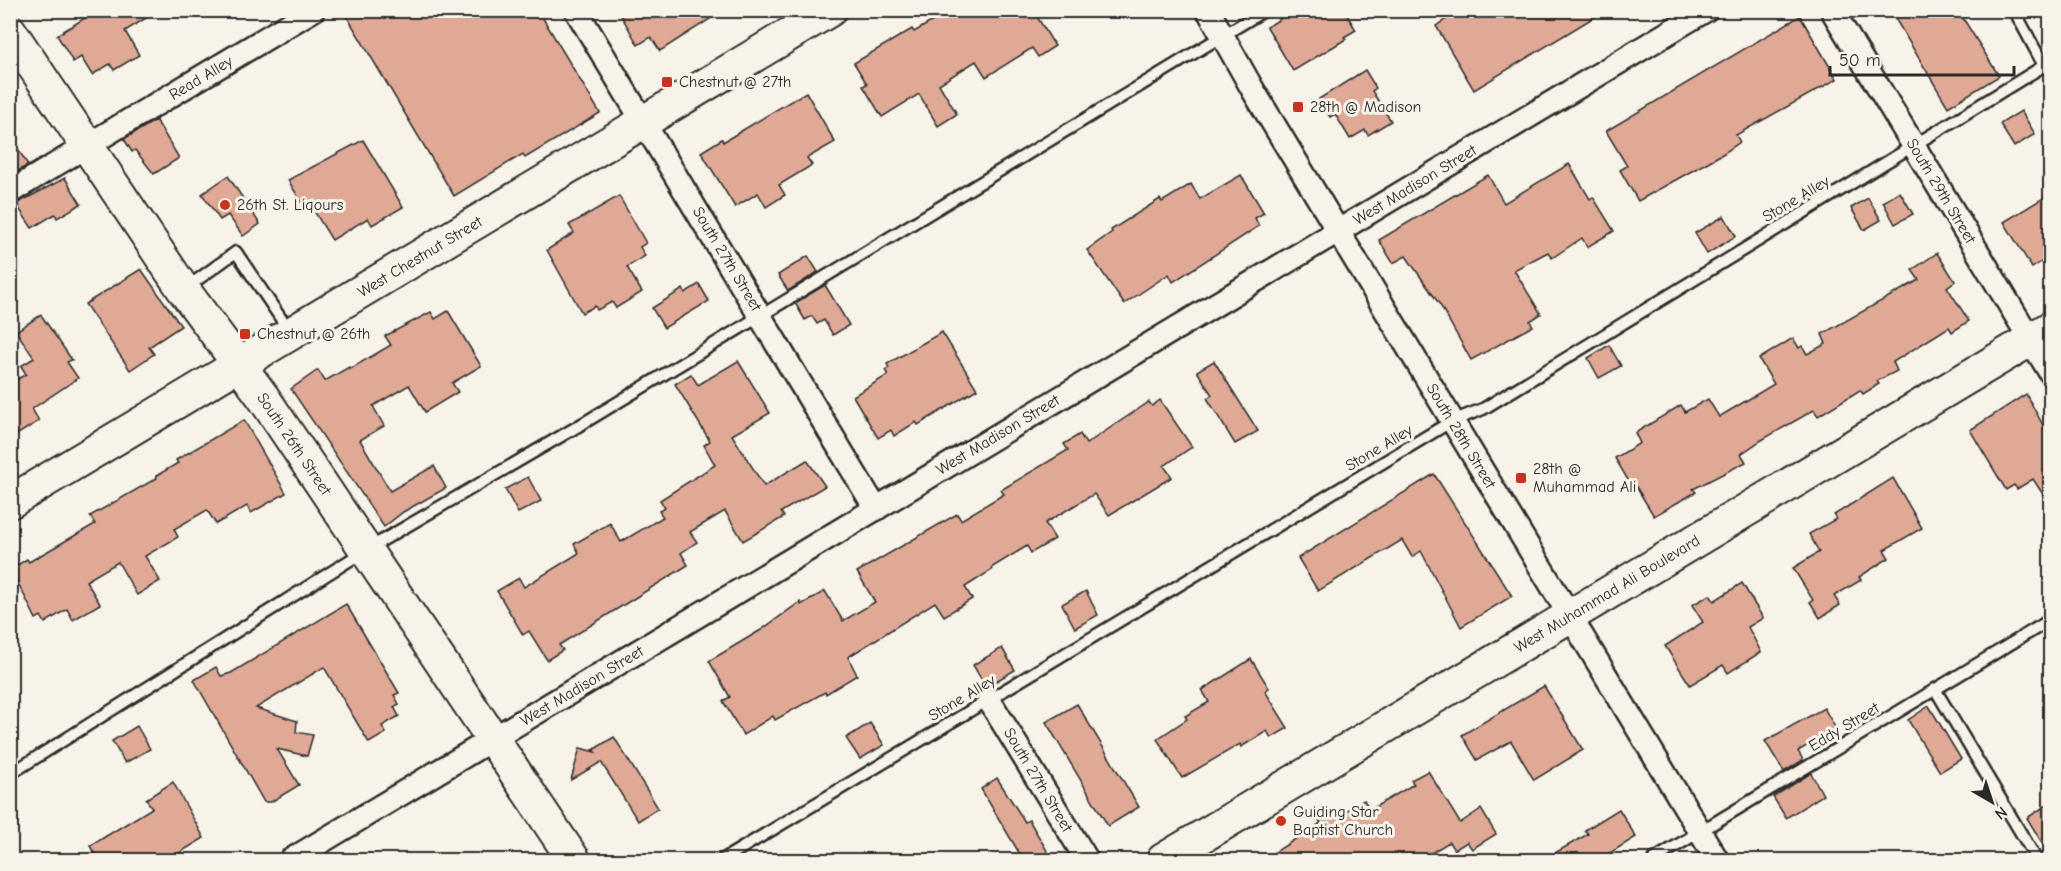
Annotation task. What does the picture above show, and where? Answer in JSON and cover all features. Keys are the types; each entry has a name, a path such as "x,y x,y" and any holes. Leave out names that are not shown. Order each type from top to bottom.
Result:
{"main road":[{"name":"West Chestnut Street","path":"10,502 830,10"},
{"name":"South 26th Street","path":"10,31 183,290 238,365 366,550 574,861"},
{"name":"West Muhammad Ali Boulevard","path":"1163,861 2041,334"}],"street":[{"name":"Read Alley","path":"10,192 313,10"},
{"name":"South 27th Street","path":"576,10 876,509"},
{"name":"South 28th Street","path":"1208,10 1338,231 1717,861"},
{"name":"West Madison Street","path":"291,861 1706,10"},
{"name":"South 29th Street","path":"1832,10 1914,145 2041,334 2050,372"},
{"name":"South 27th Street","path":"989,700 1087,861"}],"lane":[{"path":"10,774 366,550 761,316 1265,10"},
{"path":"2014,10 2047,64"},
{"name":"Stone Alley","path":"722,861 1452,421 1484,409 2047,64"},
{"path":"183,290 236,252 292,334"},
{"name":"Eddy Street","path":"1653,861 2050,620"},
{"path":"1935,689 2037,861"}],"building":[{"path":"98,10 159,10 125,31 139,55 114,70 110,64 92,75 81,57 73,62 57,35"},
{"path":"343,10 538,10 600,113 525,158 523,154 454,196"},
{"path":"618,10 724,10 660,51 651,37 638,45"},
{"path":"952,10 1033,10 1055,46 1038,57 1032,48 986,77 976,61 939,84 957,114 938,126 919,94 882,117 863,86 867,84 854,63 912,29 914,32"},
{"path":"1294,10 1344,10 1356,30 1344,37 1346,39 1293,71 1267,27"},
{"path":"1460,10 1606,10 1474,90 1436,26"},
{"path":"1890,10 1958,10 1999,76 1948,107"},
{"path":"1800,16 1837,79 1736,135 1740,142 1724,153 1638,201 1620,170 1627,166 1606,131"},
{"path":"1365,70 1376,88 1372,91 1391,121 1368,135 1365,130 1350,139 1335,114 1330,117 1319,99"},
{"path":"806,92 835,142 807,158 812,165 779,185 785,195 766,207 758,193 735,207 701,152 722,139 723,142"},
{"path":"2021,111 2035,134 2014,147 2000,124"},
{"path":"156,120 179,158 154,174 135,150 132,152 124,139"},
{"path":"10,136 28,165 10,176"},
{"path":"363,140 403,207 372,225 368,218 332,240 311,206 306,210 288,180"},
{"path":"1569,164 1590,199 1593,197 1614,231 1587,247 1582,238 1552,258 1548,252 1514,270 1541,314 1530,321 1533,326 1471,360 1440,305 1406,256 1393,263 1379,240 1488,175 1504,203"},
{"path":"1241,175 1264,213 1255,218 1259,226 1173,282 1169,274 1124,304 1087,250 1112,232 1111,230 1160,199 1162,202 1191,184 1200,199"},
{"path":"228,176 260,224 243,236 228,215 220,220 202,194"},
{"path":"65,178 81,204 57,218 55,214 32,228 16,204"},
{"path":"1900,192 1913,214 1895,224 1883,202"},
{"path":"2050,194 2050,256 2032,268 2004,222"},
{"path":"619,196 646,243 640,247 645,256 627,267 642,292 616,308 612,302 597,310 595,306 582,313 547,250 574,233 569,225"},
{"path":"1868,198 1881,220 1864,230 1851,208"},
{"path":"1724,216 1736,236 1707,254 1695,233"},
{"path":"1937,253 1955,281 1947,287 1969,321 1952,332 1949,327 1893,362 1897,371 1877,381 1879,384 1863,394 1860,390 1818,416 1814,410 1760,441 1741,454 1746,462 1693,489 1696,492 1654,516 1635,485 1632,487 1615,458 1640,443 1635,433 1681,405 1685,412 1708,399 1719,417 1774,384 1759,359 1793,338 1799,348 1802,346 1807,354 1826,344 1822,334 1919,280 1912,270"},
{"path":"808,256 818,272 788,291 778,275"},
{"path":"141,269 181,326 149,347 154,354 130,370 85,304"},
{"path":"699,284 709,301 664,328 652,308 683,289 685,293"},
{"path":"825,285 849,325 833,335 824,320 817,324 812,316 805,320 795,303"},
{"path":"448,311 481,366 452,383 458,392 425,412 409,385 373,406 384,426 360,440 390,491 434,466 446,488 403,512 384,527 291,389 318,370 325,381 349,367 350,369 391,345 385,336 431,312 435,319"},
{"path":"41,315 72,360 67,362 78,378 32,409 39,421 10,439 10,374 15,381 26,374 21,366 34,358 16,331"},
{"path":"942,332 977,389 918,425 916,422 894,436 891,430 878,438 853,396 888,375 885,370 889,368 887,364"},
{"path":"1609,345 1621,366 1599,378 1588,358"},
{"path":"738,361 770,413 732,435 764,486 807,460 825,486 781,512 784,517 743,541 725,511 690,532 697,542 681,553 688,565 559,645 563,650 547,660 529,631 523,635 497,591 519,578 524,587 579,553 574,544 610,523 621,542 663,517 659,511 665,508 660,500 715,465 704,445 710,441 675,384 691,374 698,385"},
{"path":"1214,361 1258,431 1235,444 1207,398 1212,395 1197,371"},
{"path":"2026,394 2050,438 2050,505 2033,479 2017,489 2014,485 2006,490 1970,430"},
{"path":"1160,400 1192,447 1164,466 1172,477 1109,515 1094,494 1045,523 1055,539 1031,553 1027,546 991,568 992,570 965,587 972,599 944,616 935,602 848,657 857,675 775,720 773,716 743,735 723,701 730,697 709,661 761,630 800,602 801,605 825,591 843,621 875,602 857,572 957,514 961,520 1004,494 1001,490 1068,450 1064,444 1080,434 1086,444 1149,402 1152,406"},
{"path":"244,420 286,493 251,513 247,506 216,524 207,510 174,529 178,537 145,556 160,581 137,595 118,562 86,581 100,604 73,620 67,609 45,623 41,616 36,619 11,569 27,559 29,562 95,524 90,516 157,478 156,476 178,463 176,460"},
{"path":"1434,474 1512,596 1461,627 1421,551 1412,557 1402,540 1318,591 1298,558"},
{"path":"528,477 541,501 518,513 505,489"},
{"path":"1893,478 1922,528 1884,550 1889,558 1859,577 1861,580 1834,596 1840,605 1820,618 1810,602 1813,600 1793,568 1819,552 1809,534 1836,519 1834,515"},
{"path":"1742,583 1763,618 1748,627 1761,652 1728,673 1723,665 1690,685 1665,646 1703,622 1692,605 1710,595 1714,601"},
{"path":"1086,591 1098,615 1075,628 1062,604"},
{"path":"346,604 399,693 394,695 399,704 394,707 399,716 382,726 386,733 369,743 324,667 256,708 297,721 296,732 313,735 307,756 277,749 299,785 271,802 264,802 194,680 216,667 221,676 231,673"},
{"path":"1002,648 1015,670 986,687 973,665"},
{"path":"1251,659 1269,688 1265,691 1288,728 1271,738 1267,731 1182,778 1157,739 1187,719 1185,716 1209,702 1202,690"},
{"path":"1544,686 1583,750 1534,780 1511,741 1477,760 1462,735"},
{"path":"1077,704 1139,807 1108,826 1046,722"},
{"path":"1929,706 1961,759 1940,772 1908,720"},
{"path":"1824,708 1836,729 1798,751 1803,760 1784,772 1765,741"},
{"path":"870,723 884,745 860,759 846,738"},
{"path":"137,726 150,749 125,763 112,741"},
{"path":"614,737 658,808 638,821 601,762 571,780 580,748 595,752 593,750"},
{"path":"1428,771 1460,823 1481,809 1496,834 1472,849 1467,842 1454,850 1449,842 1418,861 1261,861 1321,823 1318,819 1335,809 1339,815 1364,800 1370,810 1414,784 1411,780"},
{"path":"1811,773 1823,795 1786,818 1773,797"},
{"path":"997,778 1025,822 1029,820 1053,861 1024,861 981,789"},
{"path":"173,782 204,838 166,861 99,861 90,846 152,808 146,799"},
{"path":"2050,803 2050,856 2027,818"},
{"path":"1619,809 1636,837 1597,861 1541,861 1588,834 1585,830"}],"place":[{"name":"Chestnut @ 27th","path":"667,82"},
{"name":"28th @ Madison","path":"1298,107"},
{"name":"26th St. Liqours","path":"225,205"},
{"name":"Chestnut @ 26th","path":"245,334"},
{"name":"28th @ Muhammad Ali","path":"1521,478"},
{"name":"Guiding Star Baptist Church","path":"1281,821"}]}
